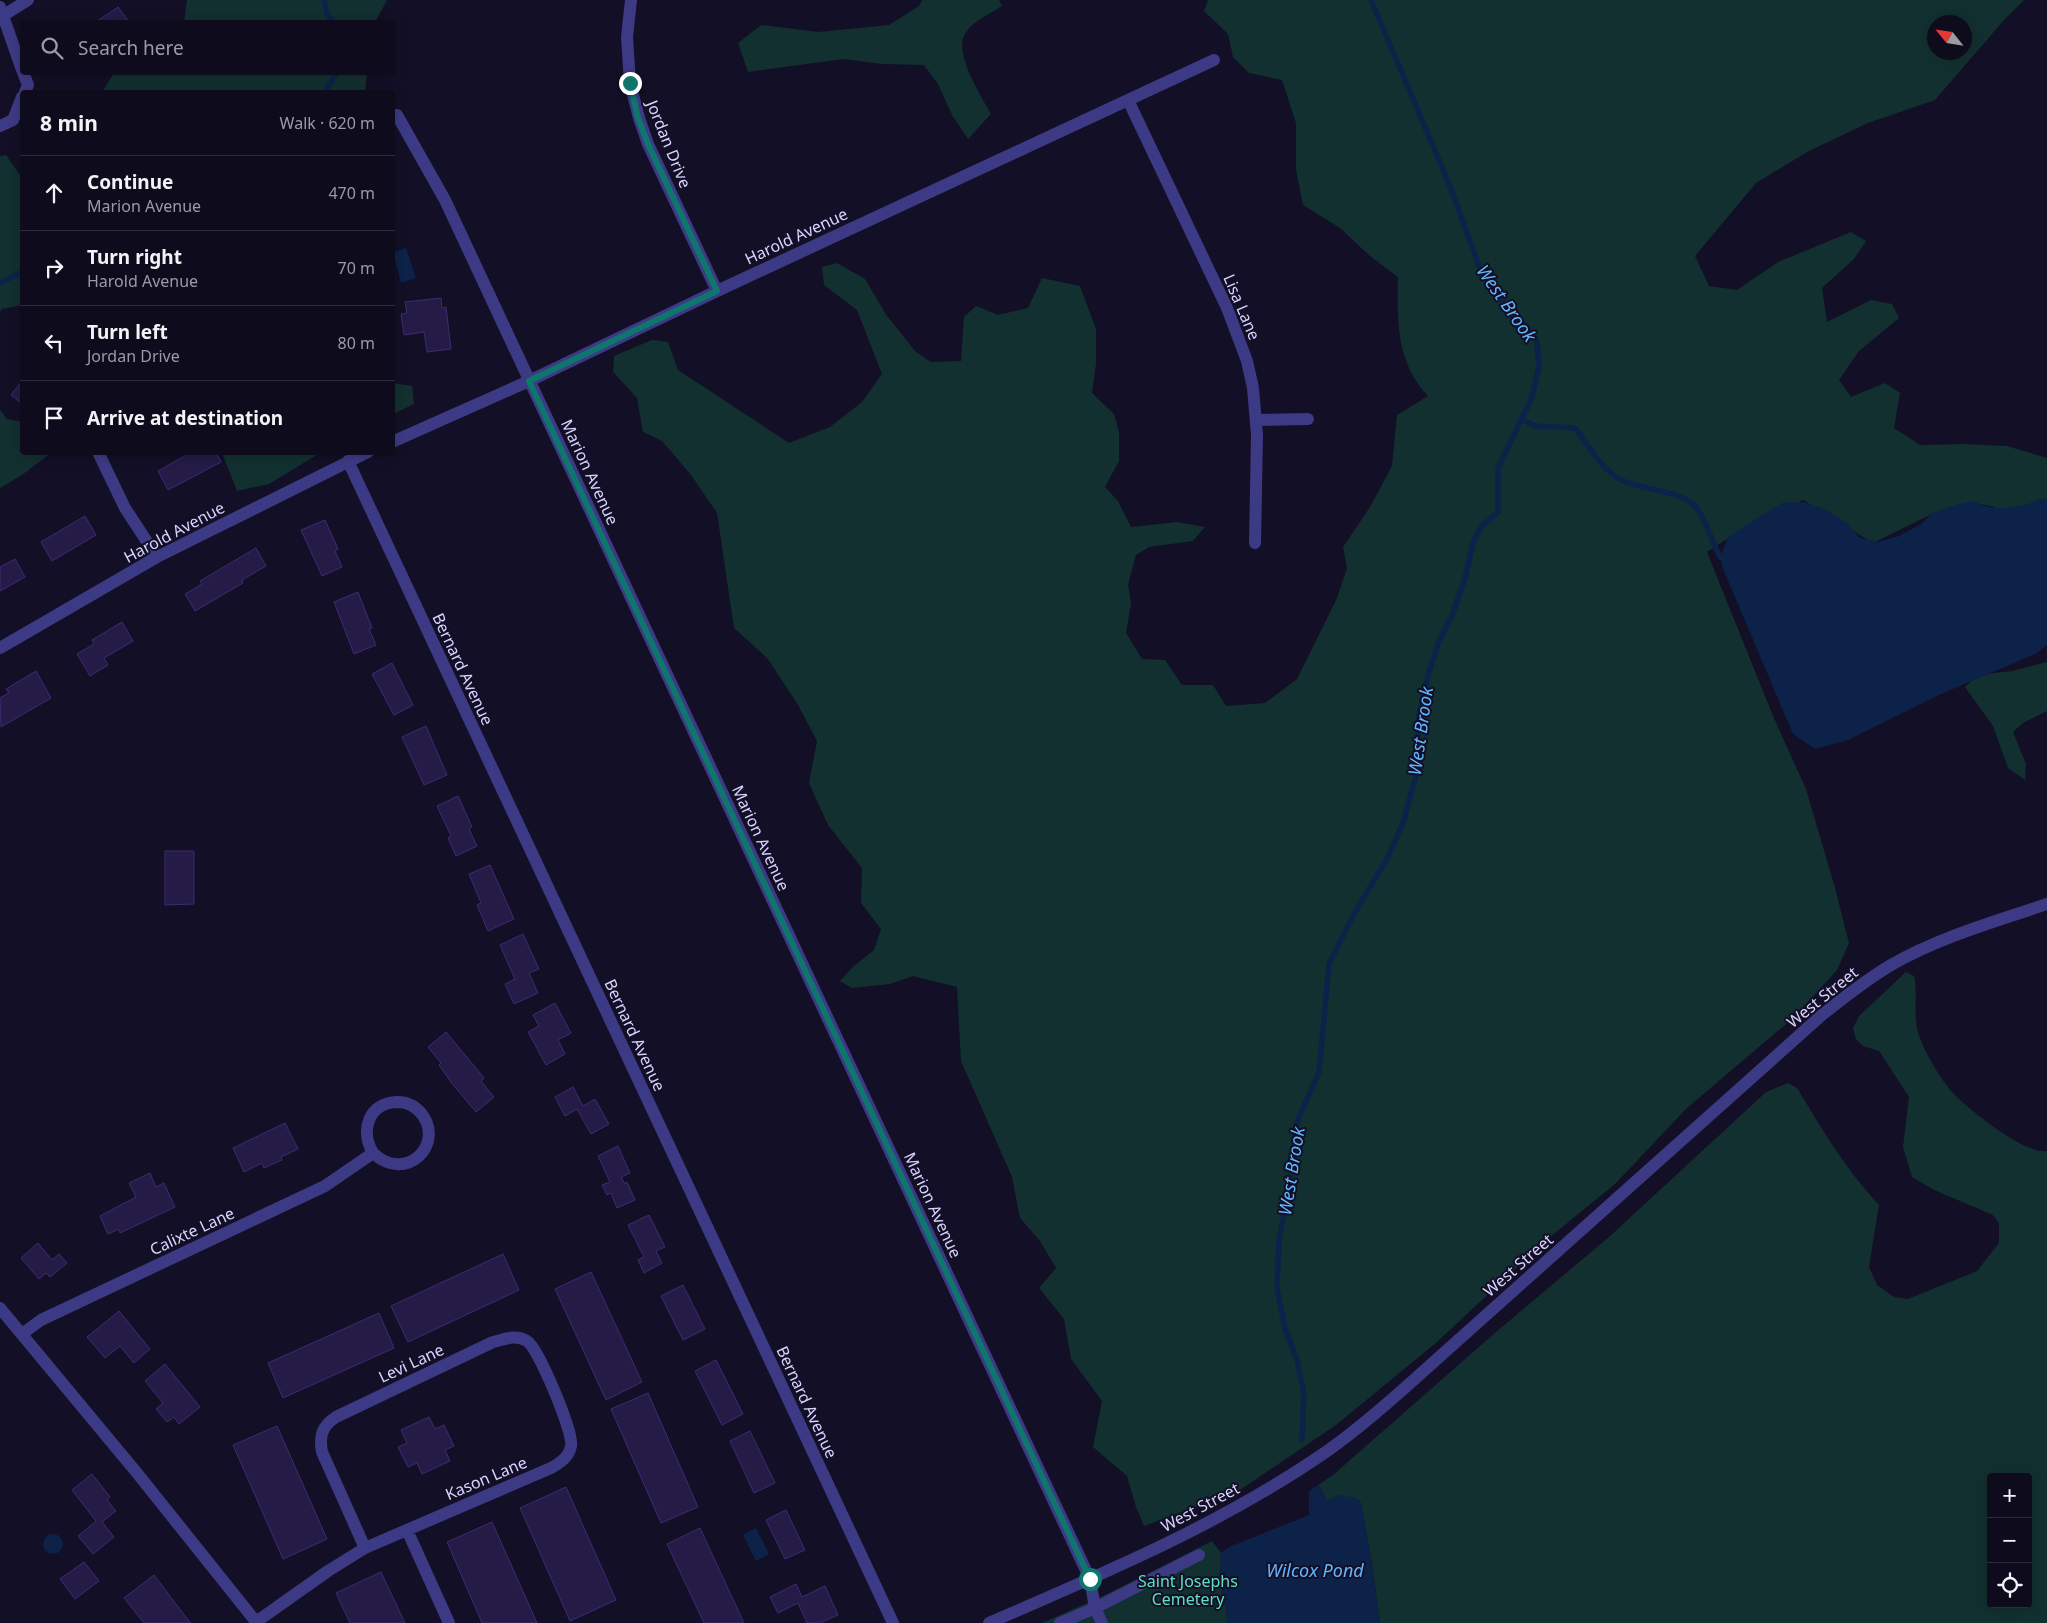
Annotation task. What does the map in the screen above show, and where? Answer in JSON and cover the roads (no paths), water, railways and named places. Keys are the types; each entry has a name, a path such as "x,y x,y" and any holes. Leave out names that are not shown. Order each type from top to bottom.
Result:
{"street":[{"path":"20,62 2,11 28,0"},
{"name":"Jordan Drive","path":"632,0 627,37 630,83 638,118 648,144 717,291"},
{"name":"Harold Avenue","path":"395,441 529,381 717,291 1214,60"},
{"path":"24,75 28,85 26,90"},
{"name":"Lisa Lane","path":"1128,100 1239,338 1247,361 1253,388 1256,420 1255,543"},
{"path":"0,126 13,120 20,102"},
{"name":"Marion Avenue","path":"397,115 445,200 1090,1579 1095,1608 1102,1623"},
{"path":"1256,420 1308,419"},
{"path":"99,455 125,508 157,557"},
{"name":"Harold Avenue","path":"0,648 157,557 361,455"},
{"name":"Bernard Avenue","path":"348,461 893,1623"},
{"name":"West Street","path":"989,1623 1090,1579 1183,1535 1238,1506 1306,1465 1348,1436 1436,1360 1823,1014 1876,974 1903,958 1941,940 2047,904"},
{"path":"397,1102 408,1104 418,1109 425,1118 429,1128 425,1149 418,1157 408,1163 398,1165 389,1164 373,1153 368,1144 366,1134 371,1116 378,1108 397,1102"},
{"name":"Calixte Lane","path":"22,1334 41,1320 325,1186 373,1153"},
{"path":"0,1308 137,1473 256,1622"},
{"name":"Levi Lane","path":"365,1548 322,1452 322,1432 325,1425 336,1417 493,1342 514,1337 529,1342 539,1357 570,1430 572,1437 571,1449"},
{"name":"Kason Lane","path":"256,1622 328,1571 365,1548 551,1468 564,1459 571,1449"},
{"path":"407,1530 449,1623"},
{"path":"1060,1623 1095,1608 1199,1555"}],"water":[{"path":"406,248 416,278 401,283 395,260 395,251"},
{"path":"2040,499 2047,499 2047,645 2035,654 1941,694 1848,740 1815,749 1793,734 1723,569 1720,557 1728,538 1782,503 1803,502 1825,509 1847,523 1860,538 1878,542 1899,536 1921,524 1934,512 1955,505 1972,501 1992,508 2004,508 2026,505"},
{"name":"Wilcox Pond","path":"1318,1485 1328,1501 1337,1495 1356,1498 1361,1503 1380,1623 1228,1623 1220,1577 1221,1553 1229,1547 1309,1515 1309,1491"},
{"path":"756,1528 769,1554 756,1561 743,1535"},
{"path":"53,1534 60,1537 63,1544 60,1551 53,1554 46,1551 43,1544 46,1537"}],"waterway":[{"path":"324,0 327,14 332,20"},
{"name":"West Brook","path":"1302,1440 1304,1393 1297,1360 1285,1328 1277,1288 1279,1240 1291,1176 1296,1124 1319,1072 1329,964 1355,912 1387,859 1404,820 1416,775 1419,715 1428,675 1439,641 1452,616 1465,578 1474,540 1481,527 1498,512 1498,468 1532,397 1539,366 1537,341 1525,325 1513,317 1479,266 1450,186 1371,0"},
{"path":"326,90 335,75"},
{"path":"0,283 20,273"},
{"path":"1521,419 1535,426 1575,428 1607,470 1621,480 1682,497 1690,502 1700,512 1720,557 1727,559"}],"park label":[{"name":"Saint Josephs Cemetery","path":"1188,1590"}]}
